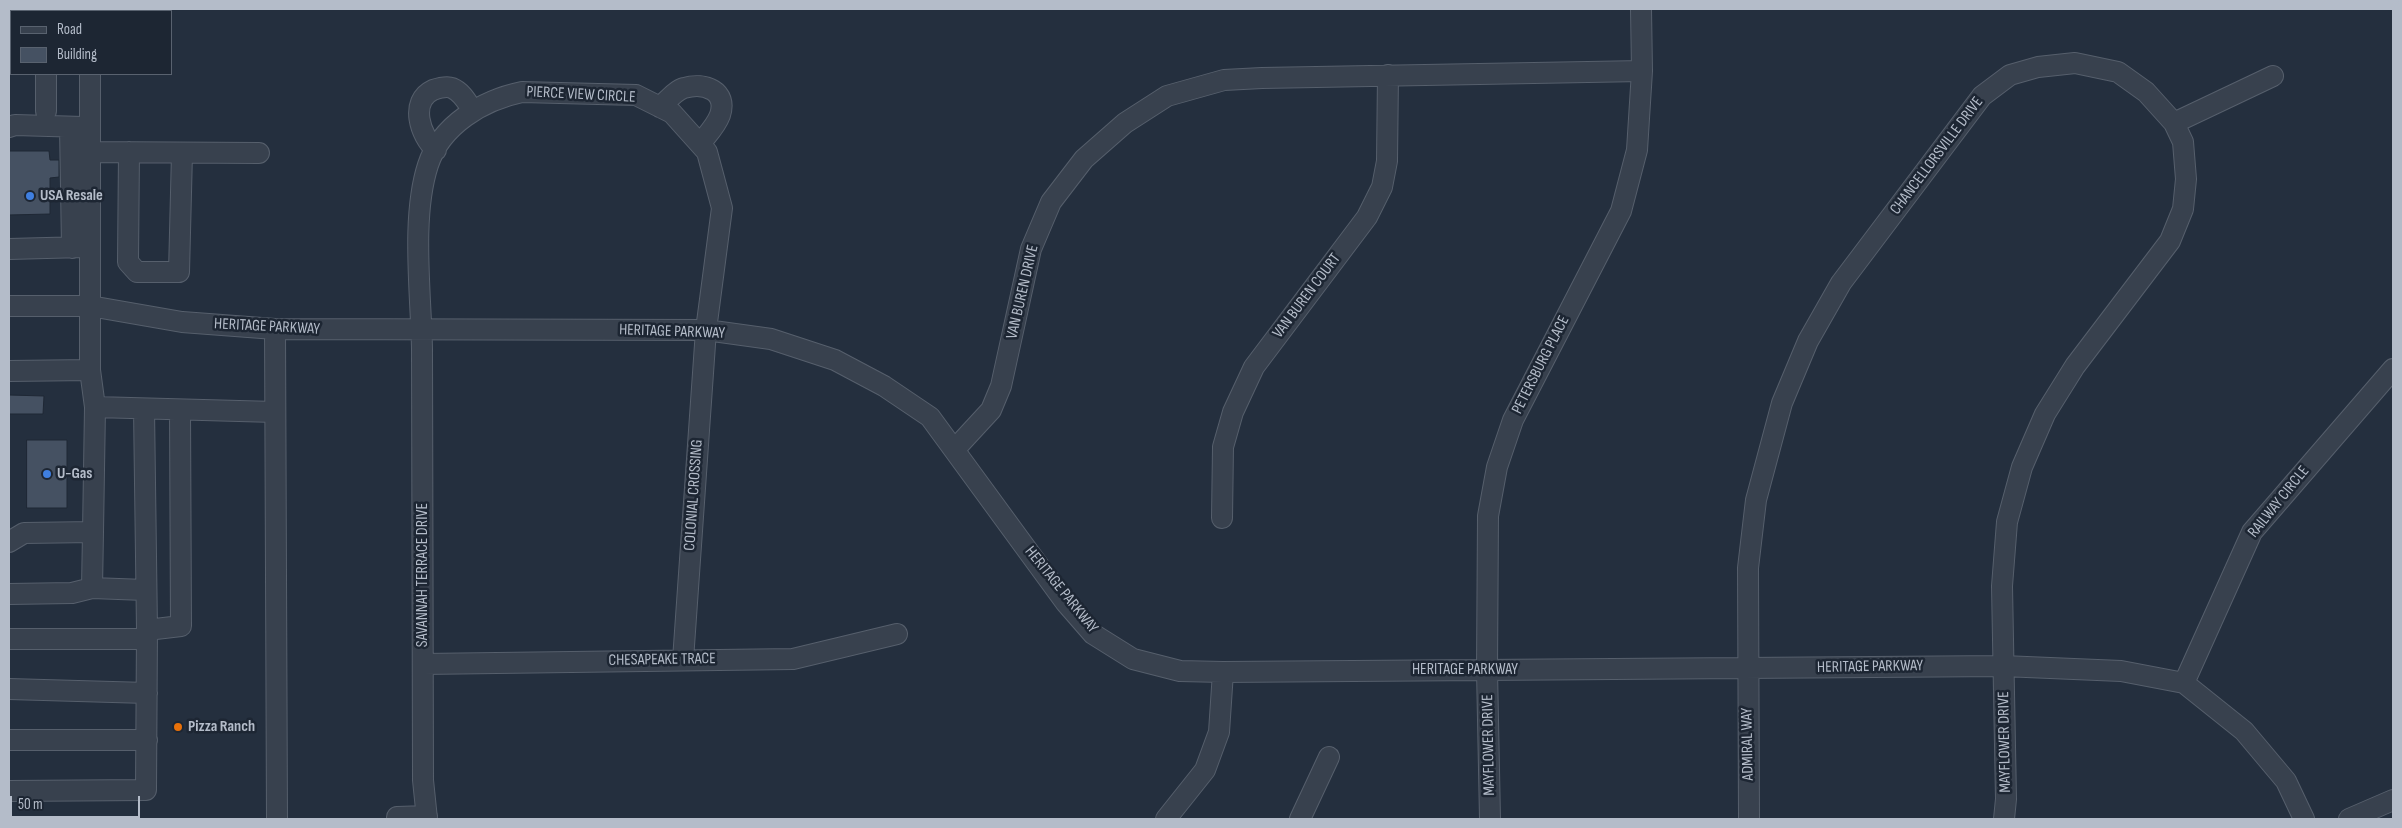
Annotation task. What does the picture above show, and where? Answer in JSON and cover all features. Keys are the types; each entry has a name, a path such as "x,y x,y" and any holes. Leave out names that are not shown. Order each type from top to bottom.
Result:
{"street":[{"name":"PETERSBURG PLACE","path":"1487,670 1488,516 1497,467 1513,420 1621,211 1637,150 1642,71 1641,9"},
{"name":"CHANCELLORSVILLE DRIVE","path":"1747,668 1748,568 1756,500 1782,403 1808,341 1841,283 1982,96 2010,76 2038,67 2075,63 2118,72 2146,92 2174,123 2183,142 2186,180 2183,208 2170,241 2075,366 2045,414 2022,467 2007,522 2002,586 2003,666"},
{"path":"1388,75 1642,71"},
{"path":"46,75 46,112"},
{"path":"90,75 80,127 81,248 90,306 90,370 95,407 92,588"},
{"name":"VAN BUREN DRIVE","path":"955,449 991,410 1001,386 1031,249 1052,202 1084,160 1125,123 1167,96 1224,80 1388,75"},
{"name":"VAN BUREN COURT","path":"1222,518 1223,447 1232,412 1254,366 1368,217 1382,187 1387,161 1388,75"},
{"path":"2174,123 2274,76"},
{"path":"660,107 682,88 701,85 716,91 722,101 720,116 700,144"},
{"path":"436,150 423,133 419,116 420,102 428,92 439,87 451,87 463,96 473,111"},
{"name":"PIERCE VIEW CIRCLE","path":"422,330 419,207 428,164 451,128 473,111 505,96 522,92 636,95 672,113 707,152 722,208 706,330"},
{"path":"9,127 15,125 80,127"},
{"path":"80,127 90,152 81,248"},
{"path":"90,152 259,153"},
{"path":"129,152 128,262 136,272 179,272 182,153"},
{"path":"9,249 81,248"},
{"name":"HERITAGE PARKWAY","path":"9,306 90,306 182,322 275,329 706,330 771,339 835,360 884,386 930,417 1066,603 1094,634 1133,660 1180,671 1223,672 2003,666 2121,671 2184,683 2244,731 2286,780 2304,819"},
{"path":"275,329 277,819"},
{"name":"SAVANNAH TERRACE DRIVE","path":"422,330 424,780 427,818"},
{"name":"COLONIAL CROSSING","path":"683,660 706,330"},
{"name":"RAILWAY CIRCLE","path":"2184,683 2252,532 2393,368"},
{"path":"9,371 90,370"},
{"path":"95,407 275,412"},
{"path":"9,791 146,790 147,634 144,409"},
{"path":"9,639 147,634 181,626 180,410"},
{"path":"9,542 24,533 93,532"},
{"path":"9,594 72,593 92,588 146,590"},
{"name":"CHESAPEAKE TRACE","path":"423,664 793,659 898,634"},
{"name":"MAYFLOWER DRIVE","path":"2003,666 2006,799 2004,819"},
{"name":"ADMIRAL WAY","path":"1747,668 1749,819"},
{"name":"MAYFLOWER DRIVE","path":"1487,670 1490,819"},
{"path":"1175,816 1205,770 1219,732 1223,672"},
{"path":"9,689 147,692"},
{"path":"9,740 147,740"},
{"path":"1300,819 1329,757"},
{"path":"2349,819 2393,800"},
{"path":"397,817 427,818"}],"building":[{"name":"USA Resale","path":"9,151 49,151 50,160 59,160 59,177 50,178 50,214 9,215"},
{"path":"9,395 44,396 43,414 9,414"},
{"name":"U-Gas","path":"27,440 67,440 67,508 27,508"}],"place":[{"name":"USA Resale","path":"30,196"},
{"name":"U-Gas","path":"47,474"},
{"name":"Pizza Ranch","path":"178,727"}]}
